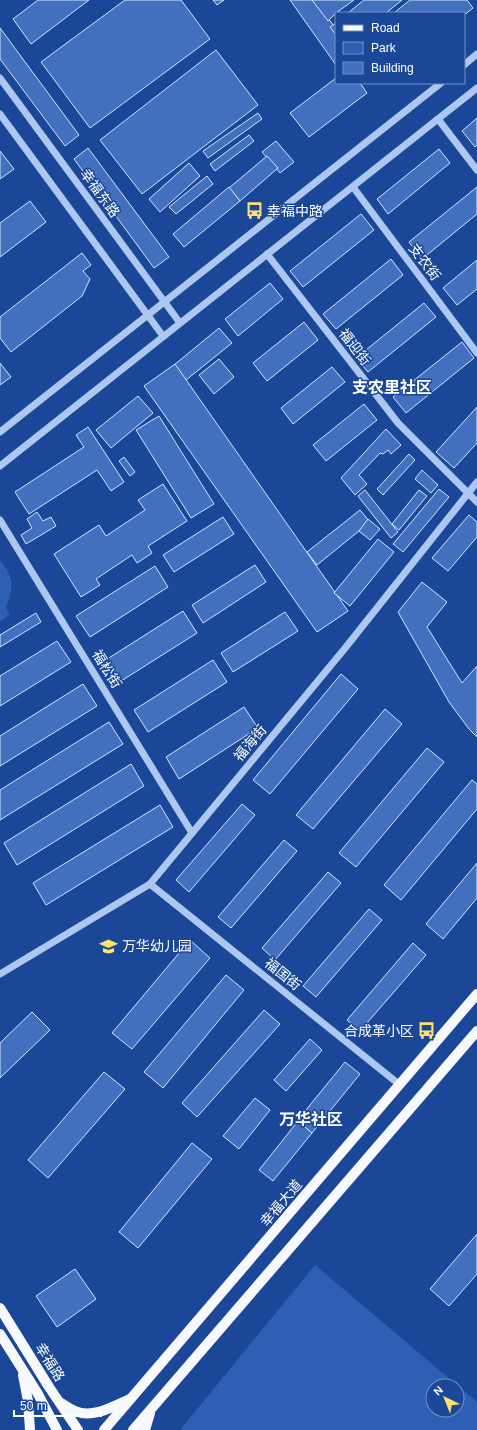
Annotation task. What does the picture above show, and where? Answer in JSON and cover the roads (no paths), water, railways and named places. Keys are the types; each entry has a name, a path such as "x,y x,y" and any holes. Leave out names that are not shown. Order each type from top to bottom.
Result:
{"main road":[{"name":"幸福大道","path":"104,1430 134,1397 477,994"},
{"path":"133,1430 477,1031"},
{"name":"幸福路","path":"0,1308 78,1430"},
{"name":"幸福路","path":"0,1334 38,1394 57,1430"},
{"path":"22,1369 28,1401 30,1430"},
{"path":"60,1402 77,1412 92,1414 108,1409 134,1397"},
{"path":"145,1430 151,1410"}],"street":[{"path":"465,64 477,54"},
{"name":"幸福东路","path":"0,78 180,323"},
{"path":"0,432 440,84"},
{"path":"0,466 477,88"},
{"path":"0,114 163,336"},
{"path":"438,119 477,170"},
{"name":"支农街","path":"353,187 477,353"},
{"name":"福迎街","path":"267,254 398,423 467,494 477,502"},
{"name":"福海街","path":"0,974 150,884 346,647 477,482"},
{"name":"福松街","path":"0,520 192,833"},
{"name":"福国街","path":"150,884 400,1085"}],"place":[{"name":"幸福中路","path":"254,211"},
{"name":"万华幼儿园","path":"109,946"},
{"name":"合成革小区","path":"427,1031"}],"district":[{"name":"支农里社区","path":"392,387"},
{"name":"万华社区","path":"311,1119"}]}
